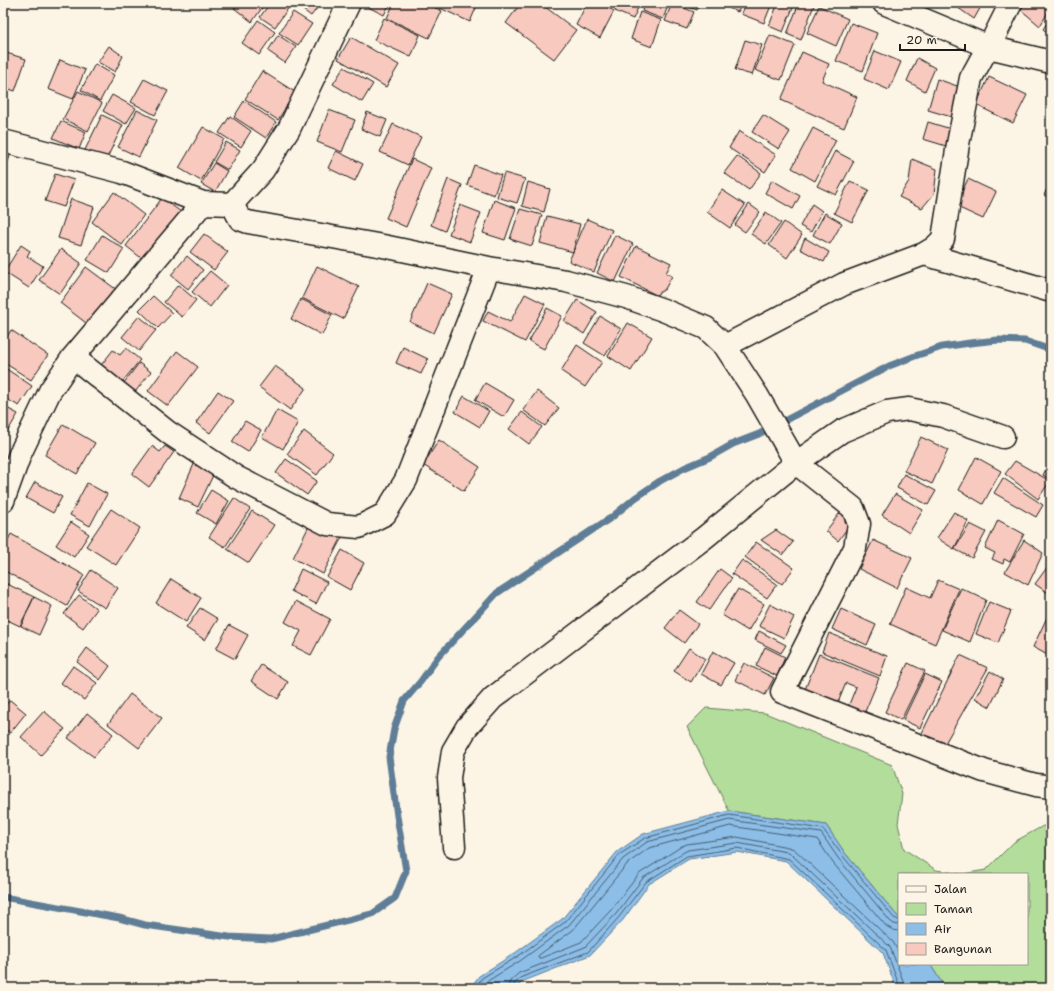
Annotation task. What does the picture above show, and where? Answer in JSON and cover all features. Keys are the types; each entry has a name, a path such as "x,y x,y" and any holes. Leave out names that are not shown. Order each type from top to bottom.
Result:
{"street":[{"path":"3,141 122,172 203,203 232,204 263,170 289,129 349,3"},
{"path":"884,3 989,47 1051,62"},
{"path":"725,346 844,284 924,254 943,240 958,144 971,78 989,47 1011,3"},
{"path":"3,501 20,454 50,391 73,357 203,203"},
{"path":"232,204 240,219 248,222 383,246 489,268 566,281 626,297 663,310 706,328 725,346 757,395 791,455 853,508 859,524 855,548 782,692 984,771 1036,785 1051,787"},
{"path":"924,254 1051,291"},
{"path":"73,357 169,434 236,477 326,524 359,527 385,514 406,480 489,268"},
{"path":"454,847 449,778 453,751 467,727 493,698 704,538 791,455 887,412 908,409 943,416 1003,437"}],"green space":[{"path":"706,708 765,713 892,765 902,794 898,824 904,849 936,870 956,873 898,873 898,917 845,853 826,825 729,811 687,727"},
{"path":"1043,826 1051,826 1051,988 945,988 931,965 1028,965 1028,873 968,873 986,870 1014,842"}],"water":[{"path":"729,811 826,825 845,853 898,917 898,965 931,965 945,988 896,988 883,953 786,861 737,852 689,859 649,884 623,920 590,955 524,981 515,988 470,988 479,976 515,953 562,919 617,852 643,834"}],"building":[{"path":"237,3 260,3 264,5 252,22 234,8"},
{"path":"270,3 283,3 289,7 275,27 260,17"},
{"path":"294,3 321,3 311,16"},
{"path":"370,3 390,3 384,15 368,7"},
{"path":"394,3 425,3 442,11 429,38 387,18"},
{"path":"442,3 478,3 470,22 440,8"},
{"path":"521,3 540,3 576,30 554,59 506,23"},
{"path":"587,3 599,3 614,11 600,38 576,25"},
{"path":"618,3 640,3 633,19 615,11"},
{"path":"645,3 669,3 663,19 642,11"},
{"path":"672,3 694,12 687,29 665,21"},
{"path":"678,3 700,3 697,10"},
{"path":"717,3 742,3 738,12"},
{"path":"745,3 772,3 764,23 741,14"},
{"path":"778,3 795,3 783,32 769,26"},
{"path":"799,3 809,3 814,5 801,40 787,34"},
{"path":"955,3 983,3 974,19 954,5"},
{"path":"1024,3 1051,3 1051,7 1040,26 1020,9"},
{"path":"819,6 848,19 836,46 807,33"},
{"path":"293,12 312,24 298,45 279,33"},
{"path":"640,12 661,20 652,47 631,39"},
{"path":"1051,17 1051,35 1043,29"},
{"path":"384,18 420,35 411,57 374,40"},
{"path":"258,20 275,32 259,55 242,43"},
{"path":"851,23 877,33 863,71 836,61"},
{"path":"278,35 296,47 285,63 268,51"},
{"path":"770,35 795,45 781,80 755,70"},
{"path":"351,37 399,65 386,87 338,59"},
{"path":"745,40 762,45 752,75 735,70"},
{"path":"109,46 123,56 115,72 98,62"},
{"path":"875,51 901,62 889,90 864,79"},
{"path":"3,52 26,59 15,91 3,87"},
{"path":"802,52 829,64 822,81 857,97 844,128 781,100"},
{"path":"917,58 935,68 925,91 907,81"},
{"path":"60,60 85,70 73,99 48,89"},
{"path":"95,64 114,75 100,101 81,90"},
{"path":"344,67 373,84 362,102 333,84"},
{"path":"262,71 295,92 278,120 245,99"},
{"path":"989,77 1027,95 1013,123 976,105"},
{"path":"144,79 168,91 155,115 131,102"},
{"path":"937,79 963,88 955,118 928,110"},
{"path":"78,91 102,103 88,131 63,119"},
{"path":"112,95 136,108 126,124 103,111"},
{"path":"244,101 276,122 266,138 234,117"},
{"path":"137,110 157,120 139,157 118,147"},
{"path":"329,110 355,120 342,152 317,142"},
{"path":"367,112 387,120 380,137 361,129"},
{"path":"102,115 123,125 106,160 85,150"},
{"path":"763,115 790,132 779,149 752,132"},
{"path":"230,116 251,131 241,147 219,133"},
{"path":"61,121 86,132 79,149 53,138"},
{"path":"928,122 951,129 946,146 923,139"},
{"path":"393,124 421,137 408,165 380,152"},
{"path":"203,127 224,139 201,181 179,168"},
{"path":"813,128 836,140 815,181 792,168"},
{"path":"739,131 776,155 765,172 729,148"},
{"path":"226,142 240,150 228,170 214,162"},
{"path":"3,150 11,153 3,176"},
{"path":"336,151 363,164 355,181 328,168"},
{"path":"835,151 854,161 836,195 817,186"},
{"path":"737,156 761,173 749,190 724,173"},
{"path":"412,159 431,168 406,227 386,218"},
{"path":"912,159 937,169 934,194 922,208 899,197 909,181"},
{"path":"214,163 227,171 215,192 201,184"},
{"path":"474,165 501,175 494,195 467,185"},
{"path":"504,173 525,179 517,203 497,197"},
{"path":"55,174 74,180 64,207 45,201"},
{"path":"448,179 462,185 445,231 431,225"},
{"path":"968,179 996,192 983,219 955,206"},
{"path":"772,180 800,196 793,209 765,193"},
{"path":"850,181 869,190 852,222 834,213"},
{"path":"1051,181 1051,199 1044,195"},
{"path":"528,182 550,189 544,212 522,206"},
{"path":"722,190 745,205 730,228 707,212"},
{"path":"114,192 144,215 122,245 92,222"},
{"path":"162,198 181,212 145,261 126,246"},
{"path":"71,199 94,207 81,245 58,238"},
{"path":"494,200 516,208 505,240 483,233"},
{"path":"749,204 760,212 745,232 735,225"},
{"path":"812,204 822,211 811,232 800,226"},
{"path":"460,205 481,213 470,242 449,234"},
{"path":"520,209 542,215 532,246 510,239"},
{"path":"766,212 781,223 766,244 751,234"},
{"path":"825,213 842,223 830,244 813,235"},
{"path":"547,216 580,224 573,252 540,243"},
{"path":"587,219 612,230 594,272 569,261"},
{"path":"784,222 802,235 787,258 769,245"},
{"path":"204,234 228,252 214,270 190,252"},
{"path":"102,235 124,249 109,273 87,260"},
{"path":"615,235 633,244 615,282 597,273"},
{"path":"805,238 829,252 824,262 800,249"},
{"path":"21,245 30,251 27,256 43,266 29,288 4,272"},
{"path":"636,246 671,263 666,273 672,276 665,289 656,295 621,277"},
{"path":"61,249 81,263 60,294 39,280"},
{"path":"187,256 203,270 188,289 171,275"},
{"path":"317,266 359,287 343,319 302,298"},
{"path":"86,267 121,293 94,329 60,303"},
{"path":"210,271 227,285 210,307 192,292"},
{"path":"427,283 452,294 434,333 410,322"},
{"path":"178,285 196,300 182,317 164,302"},
{"path":"525,294 545,304 525,342 483,321 488,311 510,322"},
{"path":"153,296 172,313 158,328 139,310"},
{"path":"301,299 332,315 322,335 291,319"},
{"path":"577,300 597,312 584,334 564,321"},
{"path":"547,308 562,316 544,349 529,341"},
{"path":"139,316 156,330 139,351 122,337"},
{"path":"600,316 621,329 605,356 584,343"},
{"path":"628,323 652,337 631,371 608,356"},
{"path":"11,330 48,355 31,380 3,362 3,343"},
{"path":"577,345 602,362 585,387 561,371"},
{"path":"403,347 428,359 421,374 396,363"},
{"path":"126,348 140,360 119,386 98,369 113,350 120,355"},
{"path":"177,351 198,367 168,406 148,391"},
{"path":"139,363 151,372 131,397 120,388"},
{"path":"275,366 306,388 290,410 259,387"},
{"path":"5,368 32,386 19,406 3,397 3,371"},
{"path":"485,383 514,400 504,417 475,400"},
{"path":"218,391 233,401 210,433 196,423"},
{"path":"537,391 559,408 545,426 523,410"},
{"path":"464,396 489,411 480,427 455,412"},
{"path":"3,406 18,414 3,439"},
{"path":"277,410 298,422 283,449 262,437"},
{"path":"522,412 542,427 529,444 509,429"},
{"path":"245,421 261,430 248,452 232,442"},
{"path":"63,424 95,443 77,474 45,455"},
{"path":"304,431 333,453 317,475 287,454"},
{"path":"921,437 948,450 932,484 904,471"},
{"path":"439,440 480,467 464,491 423,465"},
{"path":"152,446 160,452 165,446 174,452 149,487 132,474"},
{"path":"976,457 1001,471 983,504 959,490"},
{"path":"286,459 317,481 307,495 276,473"},
{"path":"1051,460 1051,480 1043,475"},
{"path":"1015,461 1050,481 1038,499 1005,474"},
{"path":"195,462 215,471 198,507 179,498"},
{"path":"904,474 936,491 928,505 897,488"},
{"path":"1003,478 1043,505 1036,517 994,493"},
{"path":"35,482 62,497 53,513 26,498"},
{"path":"87,483 107,494 90,526 70,515"},
{"path":"211,490 229,501 216,524 197,513"},
{"path":"895,494 923,510 909,533 882,515"},
{"path":"234,498 250,509 225,547 209,537"},
{"path":"111,509 140,528 116,565 86,546"},
{"path":"842,510 854,519 838,541 826,531"},
{"path":"252,511 274,525 249,563 227,549"},
{"path":"954,512 968,521 954,549 937,538"},
{"path":"998,520 1024,534 1010,562 1004,559 1003,564 992,559 995,553 985,548"},
{"path":"71,522 89,534 74,557 56,545"},
{"path":"311,522 342,537 323,574 293,558"},
{"path":"970,524 986,532 972,558 954,549"},
{"path":"776,530 793,542 783,555 761,540"},
{"path":"11,534 84,575 67,606 3,570 3,549"},
{"path":"873,540 912,558 897,588 859,569"},
{"path":"1024,540 1043,553 1028,585 1005,572"},
{"path":"756,542 794,568 782,584 745,557"},
{"path":"342,550 364,563 350,590 327,577"},
{"path":"742,560 777,584 767,598 732,574"},
{"path":"1051,562 1051,595 1035,584"},
{"path":"301,569 327,582 316,604 291,591"},
{"path":"720,569 732,578 709,610 697,602"},
{"path":"91,570 118,588 105,608 78,591"},
{"path":"171,579 201,598 186,622 156,603"},
{"path":"938,580 959,589 935,644 890,624 906,587 930,598"},
{"path":"3,582 34,597 20,626 3,618"},
{"path":"961,588 986,600 970,642 942,630"},
{"path":"738,589 764,604 748,631 722,615"},
{"path":"79,595 97,609 83,628 64,614"},
{"path":"34,597 52,606 39,635 21,626"},
{"path":"296,601 330,619 311,655 293,646 301,631 285,622"},
{"path":"989,602 1011,611 998,643 976,634"},
{"path":"770,604 794,617 784,638 759,626"},
{"path":"200,608 218,619 205,640 186,628"},
{"path":"841,609 876,625 867,645 832,629"},
{"path":"679,610 698,624 684,643 665,628"},
{"path":"1051,611 1051,657 1033,647"},
{"path":"229,625 248,635 235,659 216,649"},
{"path":"759,631 786,645 781,653 755,640"},
{"path":"829,633 887,656 880,676 822,652"},
{"path":"765,647 785,657 777,676 756,666"},
{"path":"87,648 110,666 100,680 77,662"},
{"path":"689,648 705,659 691,682 674,671"},
{"path":"713,651 734,663 721,685 701,674"},
{"path":"819,654 879,678 862,719 846,712 856,687 846,683 837,705 804,692"},
{"path":"960,655 988,668 944,745 921,735"},
{"path":"744,663 774,678 765,695 735,680"},
{"path":"908,663 925,671 901,720 885,712"},
{"path":"261,665 288,682 278,699 251,681"},
{"path":"73,666 97,683 84,700 61,683"},
{"path":"990,671 1003,679 990,707 975,698"},
{"path":"925,674 942,682 920,728 903,720"},
{"path":"130,694 162,718 139,748 108,724"},
{"path":"10,700 26,713 10,733 3,727 3,708"},
{"path":"44,711 65,729 41,755 21,737"},
{"path":"87,713 113,734 94,757 68,738"}],"waterway":[{"path":"3,897 119,918 145,925 229,937 271,939 372,914 395,898 406,871 389,757 394,729 404,701 421,681 438,657 497,593 612,517 635,498 660,481 733,444 759,434 889,366 942,347 998,340 1025,341 1051,350"}]}
